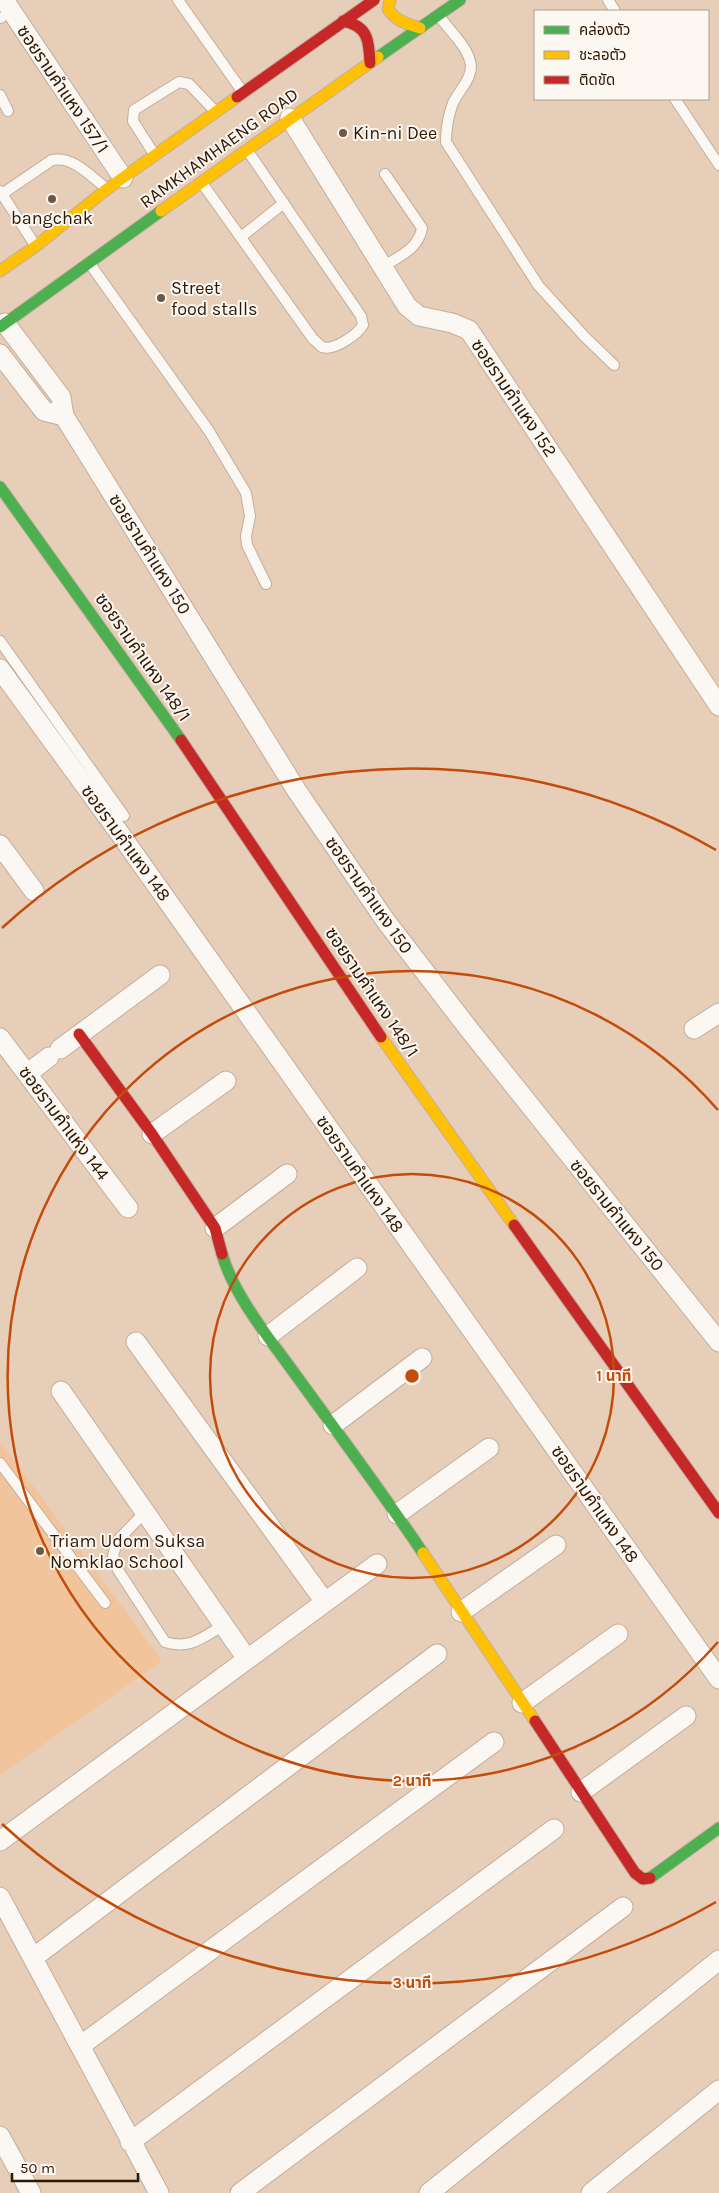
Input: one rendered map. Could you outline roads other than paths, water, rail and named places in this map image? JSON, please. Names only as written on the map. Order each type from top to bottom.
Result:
[{"type":"street","name":"ซอยรามคำแหง 157/1","points":[[4,0],[115,184]]},
{"type":"street","points":[[390,0],[388,9],[392,16],[401,22],[420,28]]},
{"type":"street","name":"RAMKHAMHAENG ROAD","points":[[2,325],[246,149],[460,0]]},
{"type":"street","name":"RAMKHAMHAENG ROAD","points":[[2,265],[36,246],[115,184],[368,2]]},
{"type":"street","points":[[344,21],[358,25],[366,33],[369,40],[370,63]]},
{"type":"street","name":"ซอยรามคำแหง 152","points":[[290,118],[408,306],[419,316],[452,323],[469,330],[719,706]]},
{"type":"street","name":"ซอยรามคำแหง 150","points":[[2,325],[61,397],[64,416],[297,791],[385,920],[468,1028],[719,1342]]},
{"type":"street","points":[[0,354],[44,411],[64,416]]},
{"type":"street","name":"ซอยรามคำแหง 148/1","points":[[0,488],[155,702],[400,1065],[719,1512]]},
{"type":"street","name":"ซอยรามคำแหง 148","points":[[0,669],[118,831],[719,1679]]},
{"type":"street","points":[[1,848],[34,891]]},
{"type":"street","points":[[27,1074],[160,974]]},
{"type":"street","points":[[694,1029],[719,1013]]},
{"type":"street","points":[[79,1034],[152,1134],[215,1228],[224,1260],[237,1288],[268,1336],[397,1514],[635,1873],[643,1879],[653,1877],[719,1828]]},
{"type":"street","name":"ซอยรามคำแหง 144","points":[[0,1038],[128,1208]]},
{"type":"street","points":[[152,1134],[226,1081]]},
{"type":"street","points":[[215,1228],[287,1174]]},
{"type":"street","points":[[268,1336],[357,1268]]},
{"type":"street","points":[[136,1342],[325,1602]]},
{"type":"street","points":[[332,1425],[422,1358]]},
{"type":"street","points":[[61,1390],[247,1660]]},
{"type":"street","points":[[397,1514],[488,1448]]},
{"type":"street","points":[[461,1612],[556,1544]]},
{"type":"street","points":[[0,1841],[377,1564]]},
{"type":"street","points":[[522,1703],[618,1634]]},
{"type":"street","points":[[33,1958],[437,1654]]},
{"type":"street","points":[[581,1792],[686,1716]]},
{"type":"street","points":[[80,2046],[494,1742]]},
{"type":"street","points":[[130,2142],[554,1829]]},
{"type":"street","points":[[0,1897],[159,2193]]},
{"type":"street","points":[[240,2193],[623,1908]]},
{"type":"street","points":[[429,2193],[719,1960]]},
{"type":"street","points":[[591,2193],[719,2090]]},
{"type":"street","points":[[0,2136],[30,2193]]},
{"type":"lane","points":[[178,0],[242,92]]},
{"type":"lane","points":[[439,15],[467,52],[471,63],[471,72],[453,103],[446,127],[446,142],[538,285],[584,336],[614,365]]},
{"type":"lane","points":[[155,155],[133,121],[134,110],[179,82],[184,82],[189,84],[215,112]]},
{"type":"lane","points":[[0,95],[8,111]]},
{"type":"lane","points":[[676,100],[719,165]]},
{"type":"lane","points":[[201,181],[313,339],[322,347],[332,348],[359,333],[363,325],[361,316],[246,149]]},
{"type":"lane","points":[[36,246],[1,192],[52,160],[61,158],[69,160],[115,184]]},
{"type":"lane","points":[[384,266],[411,248],[420,238],[422,228],[385,174]]},
{"type":"lane","points":[[241,237],[284,203]]},
{"type":"lane","points":[[90,263],[209,431],[246,493],[250,516],[246,536],[247,545],[266,584]]},
{"type":"lane","points":[[0,641],[124,816]]},
{"type":"lane","points":[[0,1463],[105,1603]]},
{"type":"lane","points":[[145,1512],[117,1541],[113,1556],[118,1570],[165,1642],[177,1646],[192,1644],[224,1625]]},
{"type":"place","name":"Kin-ni Dee","points":[[343,133]]},
{"type":"place","name":"bangchak","points":[[52,199]]},
{"type":"place","name":"Street food stalls","points":[[161,298]]},
{"type":"place","name":"Triam Udom Suksa Nomklao School","points":[[40,1551]]}]
